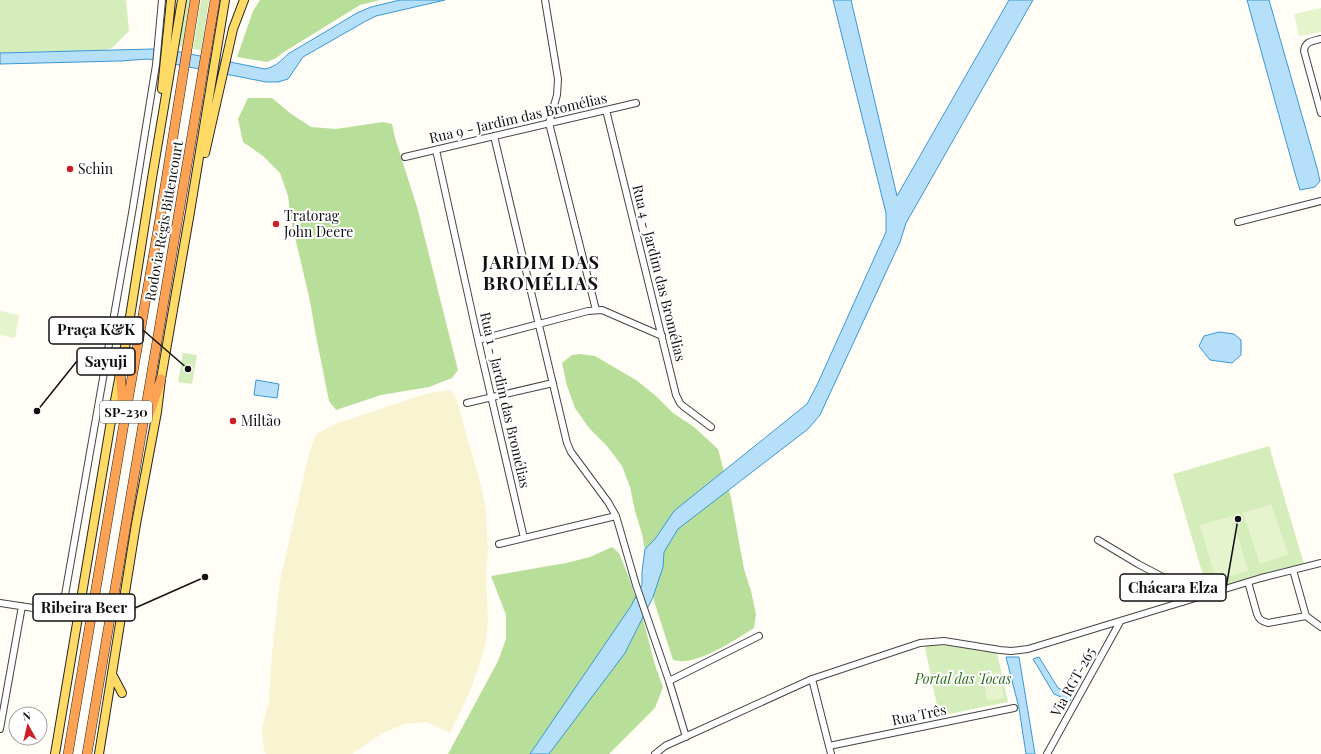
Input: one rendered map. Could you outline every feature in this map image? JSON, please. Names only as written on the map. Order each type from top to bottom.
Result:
[{"type":"highway","name":"Rodovia Régis Bittencourt","points":[[68,754],[159,224],[195,0]]},
{"type":"highway","name":"Rodovia Régis Bittencourt","points":[[87,754],[216,0]]},
{"type":"highway","points":[[120,370],[124,423]]},
{"type":"highway","points":[[140,440],[161,379]]},
{"type":"main road","points":[[55,754],[126,342],[152,178],[164,65],[163,39],[170,0]]},
{"type":"main road","points":[[164,65],[176,39],[182,0]]},
{"type":"main road","points":[[99,754],[136,524],[157,412],[161,379],[225,0]]},
{"type":"main road","points":[[190,212],[233,29],[244,0]]},
{"type":"main road","points":[[112,674],[122,693]]},
{"type":"street","points":[[162,0],[163,39]]},
{"type":"street","points":[[545,0],[558,79],[557,95],[549,123],[596,310]]},
{"type":"street","points":[[1321,39],[1307,43],[1304,51],[1321,113]]},
{"type":"street","points":[[62,612],[132,212],[164,65]]},
{"type":"street","name":"Rua 9 - Jardim das Bromélias","points":[[405,157],[636,103]]},
{"type":"street","name":"Rua 4 - Jardim das Bromélias","points":[[606,110],[675,391],[678,400],[687,409],[711,427]]},
{"type":"street","points":[[494,136],[566,437],[571,452],[608,502],[616,516],[636,585],[669,681],[686,737]]},
{"type":"street","name":"Rua 1 - Jardim das Bromélias","points":[[436,150],[524,538]]},
{"type":"street","points":[[1238,222],[1321,201]]},
{"type":"street","points":[[478,340],[596,310],[608,312],[662,336]]},
{"type":"street","points":[[467,403],[553,383]]},
{"type":"street","points":[[499,544],[616,516]]},
{"type":"street","points":[[1098,540],[1138,564],[1176,584],[1183,602]]},
{"type":"street","points":[[658,753],[686,737],[812,679],[920,643],[944,640],[1000,650],[1022,650],[1037,647],[1248,582],[1321,562]]},
{"type":"street","points":[[1293,570],[1306,616],[1321,627]]},
{"type":"street","points":[[1248,582],[1259,619],[1268,623],[1306,616]]},
{"type":"street","points":[[0,603],[79,615]]},
{"type":"street","points":[[0,729],[22,606]]},
{"type":"street","name":"Via RGT-265","points":[[1047,754],[1120,622]]},
{"type":"street","points":[[669,681],[759,636]]},
{"type":"street","points":[[812,679],[831,754]]},
{"type":"street","name":"Rua Três","points":[[829,746],[1014,708]]},
{"type":"shaded area","points":[[450,390],[455,395],[481,486],[486,511],[488,551],[486,574],[488,621],[486,644],[471,689],[450,733],[427,722],[404,724],[383,733],[352,754],[266,754],[264,751],[262,728],[269,701],[272,654],[280,581],[308,457],[316,434],[335,424],[425,394]]},
{"type":"green space","points":[[0,0],[126,0],[129,31],[112,48],[90,53],[43,51],[0,57]]},
{"type":"green space","points":[[185,0],[191,0],[183,47],[178,46]]},
{"type":"green space","points":[[201,0],[209,0],[201,50],[193,49]]},
{"type":"green space","points":[[260,0],[380,0],[360,5],[276,58],[267,62],[237,57],[253,11]]},
{"type":"green space","points":[[1321,8],[1321,32],[1299,36],[1294,14]]},
{"type":"green space","points":[[248,98],[272,98],[290,113],[311,127],[336,129],[383,122],[392,124],[417,207],[458,370],[452,378],[429,387],[381,395],[336,410],[329,401],[310,301],[291,220],[288,196],[280,173],[263,156],[243,142],[238,119]]},
{"type":"green space","points":[[0,311],[19,315],[15,338],[0,335]]},
{"type":"green space","points":[[183,353],[197,355],[192,384],[178,382]]},
{"type":"green space","points":[[580,354],[595,356],[636,380],[655,395],[673,413],[694,427],[718,449],[731,498],[744,569],[756,614],[754,628],[704,656],[693,660],[673,660],[654,601],[642,534],[630,487],[622,466],[607,446],[589,428],[575,408],[567,386],[562,363],[572,355]]},
{"type":"green space","points":[[1269,446],[1304,564],[1208,592],[1173,474]]},
{"type":"green space","points":[[1271,504],[1288,554],[1260,564],[1243,513]]},
{"type":"green space","points":[[1232,516],[1248,571],[1216,580],[1200,525]]},
{"type":"green space","points":[[612,547],[619,553],[628,575],[663,687],[655,708],[609,754],[448,754],[498,661],[506,639],[506,615],[491,576],[566,563],[590,557]]},
{"type":"green space","name":"Portal das Tocas","points":[[934,645],[957,646],[997,653],[1008,702],[939,716],[925,647]]},
{"type":"green space","points":[[999,672],[1004,698],[987,701],[983,675]]},
{"type":"water","points":[[400,0],[445,0],[376,16],[303,57],[288,79],[278,82],[266,82],[148,59],[0,64],[0,53],[152,49],[180,52],[265,69],[275,65],[288,54],[357,13],[371,7]]},
{"type":"water","points":[[833,0],[851,0],[897,196],[1009,0],[1033,0],[906,223],[900,242],[820,415],[808,429],[678,529],[664,552],[663,567],[653,597],[625,653],[549,754],[530,754],[631,606],[642,585],[645,549],[655,539],[674,511],[807,404],[886,232],[886,213]]},
{"type":"water","points":[[1247,0],[1269,0],[1317,168],[1320,181],[1315,187],[1300,190]]},
{"type":"water","points":[[1219,332],[1234,334],[1241,340],[1241,355],[1232,363],[1210,360],[1199,346],[1204,336]]},
{"type":"water","points":[[256,380],[279,384],[277,398],[254,395]]},
{"type":"water","points":[[1006,657],[1019,657],[1035,754],[1026,754],[1019,708]]},
{"type":"water","points":[[1039,657],[1058,688],[1073,695],[1070,701],[1054,694],[1033,659]]},
{"type":"place","name":"Schin","points":[[70,169]]},
{"type":"place","name":"Tratorag John Deere","points":[[276,224]]},
{"type":"place","name":"Praça K&K","points":[[188,369]]},
{"type":"place","name":"Sayuji","points":[[37,411]]},
{"type":"place","name":"Miltão","points":[[233,421]]},
{"type":"place","name":"Chácara Elza","points":[[1238,519]]},
{"type":"place","name":"Ribeira Beer","points":[[205,577]]},
{"type":"district","name":"JARDIM DAS BROMÉLIAS","points":[[541,273]]}]
